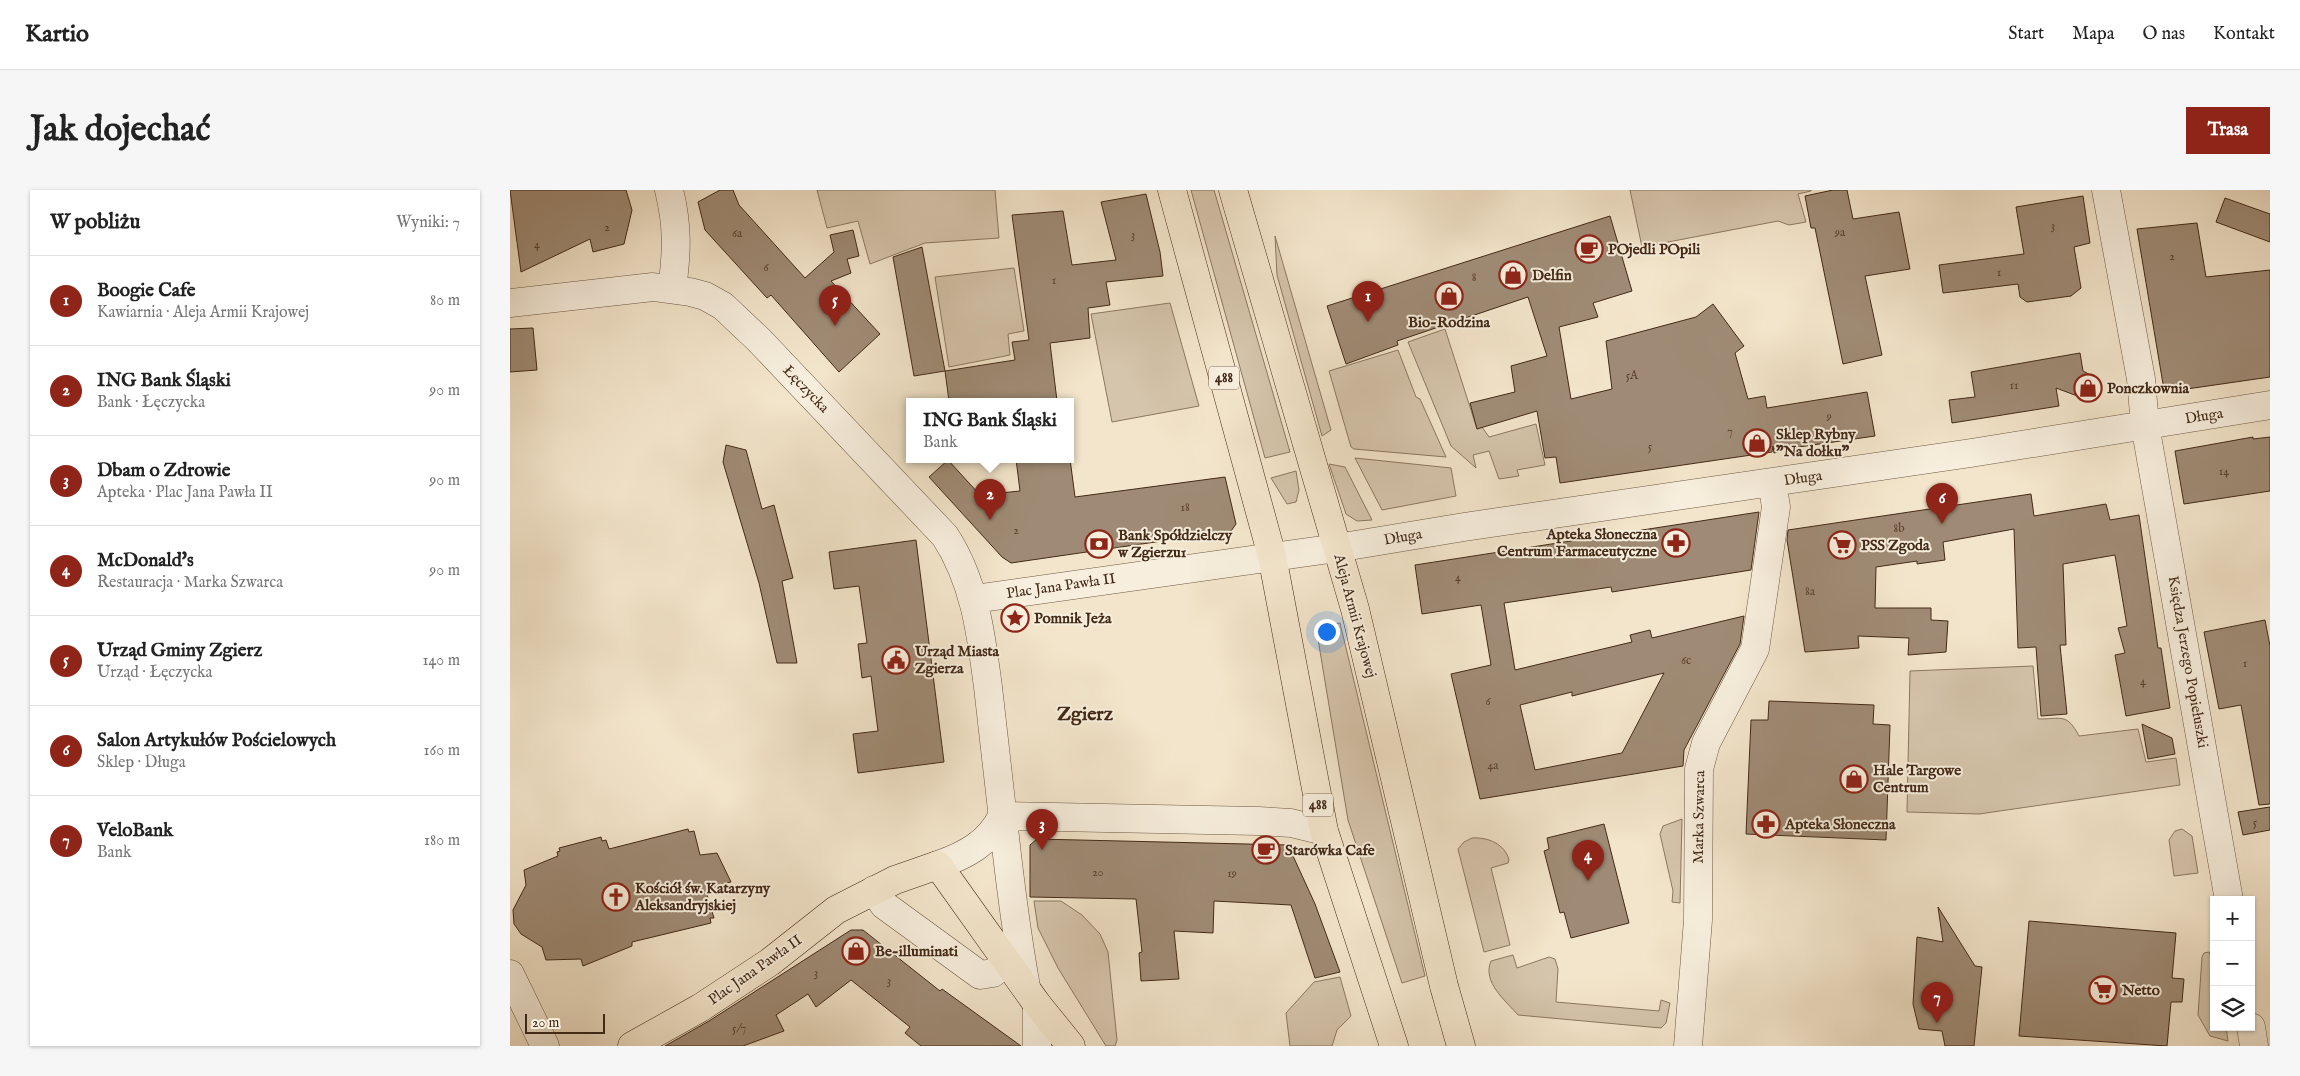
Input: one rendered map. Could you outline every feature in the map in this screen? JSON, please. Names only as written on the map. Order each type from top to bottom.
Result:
[{"type":"main road","name":"488","points":[[1172,190],[1272,556],[1324,831],[1394,1046]]},
{"type":"main road","name":"Aleja Armii Krajowej","points":[[1233,190],[1355,609],[1444,986],[1461,1046]]},
{"type":"main road","name":"Plac Jana Pawła II","points":[[632,1046],[700,1008],[770,962],[836,910],[895,880],[938,865]]},
{"type":"main road","points":[[938,865],[1032,996],[1071,1046]]},
{"type":"street","points":[[669,190],[677,228],[678,251],[672,289]]},
{"type":"street","name":"Księdza Jerzego Popiełuszki","points":[[2106,190],[2141,379],[2145,425],[2228,896]]},
{"type":"street","name":"Łęczycka","points":[[510,303],[634,288],[672,289],[705,296],[723,306],[760,340],[937,526],[956,552],[974,599]]},
{"type":"street","name":"Długa","points":[[1336,548],[2270,405]]},
{"type":"street","name":"Marka Szwarca","points":[[1688,1046],[1698,920],[1699,769],[1706,743],[1755,649],[1776,507],[1772,482]]},
{"type":"street","name":"Plac Jana Pawła II","points":[[974,599],[1336,548]]},
{"type":"street","points":[[974,599],[984,662],[1008,868],[1032,996],[1037,1046]]},
{"type":"street","points":[[1002,816],[1258,821],[1291,823],[1324,831]]},
{"type":"street","name":"Plac Jana Pawła II","points":[[938,865],[962,856],[976,847],[994,831],[1002,816]]},
{"type":"street","points":[[874,890],[884,906],[980,975],[993,973],[1008,961]]},
{"type":"street","points":[[510,974],[546,1046]]},
{"type":"street","points":[[2252,1031],[2254,1046]]},
{"type":"shaded area","points":[[817,190],[995,190],[999,238],[925,243],[870,264],[858,221],[827,228]]},
{"type":"shaded area","points":[[1191,190],[1214,190],[1290,452],[1265,458]]},
{"type":"shaded area","points":[[1630,190],[1811,191],[1798,194],[1806,222],[1789,225],[1778,221],[1642,247]]},
{"type":"shaded area","points":[[1275,236],[1331,430],[1322,436],[1277,275]]},
{"type":"shaded area","points":[[1014,268],[1024,331],[1008,334],[1010,355],[949,367],[935,277]]},
{"type":"shaded area","points":[[1170,303],[1199,406],[1112,422],[1091,314]]},
{"type":"shaded area","points":[[1445,329],[1477,429],[1482,427],[1489,437],[1536,424],[1545,465],[1517,470],[1519,476],[1499,479],[1489,451],[1473,455],[1476,468],[1451,446],[1408,342]]},
{"type":"shaded area","points":[[1398,350],[1416,397],[1420,399],[1446,457],[1354,449],[1351,447],[1329,371]]},
{"type":"shaded area","points":[[1355,458],[1451,468],[1456,496],[1382,510]]},
{"type":"shaded area","points":[[1329,464],[1345,467],[1372,520],[1357,521],[1346,514]]},
{"type":"shaded area","points":[[1296,471],[1299,490],[1296,502],[1287,504],[1271,478]]},
{"type":"shaded area","points":[[1340,623],[1425,976],[1402,983],[1348,820],[1316,627]]},
{"type":"shaded area","points":[[2033,666],[2038,719],[2063,719],[2071,724],[2079,736],[2138,729],[2146,762],[2176,758],[2180,785],[1979,814],[1907,812],[1910,671]]},
{"type":"shaded area","points":[[1682,819],[1680,903],[1672,902],[1673,891],[1660,834],[1663,826]]},
{"type":"shaded area","points":[[2182,829],[2192,836],[2198,873],[2174,876],[2169,840],[2175,831]]},
{"type":"shaded area","points":[[1472,838],[1490,840],[1504,850],[1509,860],[1508,863],[1491,868],[1510,945],[1484,952],[1458,849],[1464,842]]},
{"type":"shaded area","points":[[1034,901],[1061,901],[1082,915],[1100,934],[1108,952],[1117,1040],[1115,1046],[1106,1046],[1058,968],[1038,928]]},
{"type":"shaded area","points":[[2209,952],[2210,954],[2210,1031],[2227,1031],[2228,1041],[2210,1036],[2198,1015],[2202,957],[2204,953]]},
{"type":"shaded area","points":[[1513,955],[1517,968],[1549,957],[1555,959],[1558,969],[1556,1002],[1659,1011],[1661,1000],[1670,1003],[1666,1023],[1661,1028],[1518,1015],[1496,990],[1492,983],[1489,969],[1491,961]]},
{"type":"shaded area","points":[[1340,977],[1351,1016],[1337,1030],[1332,1046],[1290,1046],[1286,1013],[1314,982]]},
{"type":"building","points":[[510,190],[626,190],[632,210],[624,244],[593,252],[590,239],[521,272]]},
{"type":"building","points":[[720,190],[733,190],[739,205],[805,278],[834,252],[830,235],[853,230],[859,256],[847,259],[851,273],[831,281],[880,334],[839,372],[771,295],[767,298],[705,230],[698,202]]},
{"type":"building","points":[[1833,190],[1847,190],[1853,219],[1899,212],[1910,269],[1865,276],[1882,355],[1843,364],[1815,228],[1811,228],[1805,196]]},
{"type":"building","points":[[1146,194],[1160,252],[1163,276],[1106,282],[1110,305],[1088,308],[1090,338],[1050,343],[1057,398],[949,398],[945,371],[1015,360],[1012,342],[1029,340],[1012,215],[1063,211],[1072,265],[1116,260],[1101,202]]},
{"type":"building","points":[[2083,196],[2090,243],[2074,247],[2081,288],[2071,296],[2027,302],[2020,297],[2018,284],[1943,293],[1939,265],[2024,254],[2016,207]]},
{"type":"building","points":[[2225,198],[2270,214],[2270,242],[2216,222]]},
{"type":"building","points":[[1610,216],[1632,291],[1593,303],[1598,317],[1559,327],[1571,399],[1612,389],[1606,341],[1696,317],[1713,304],[1744,346],[1735,353],[1748,399],[1765,396],[1767,408],[1867,392],[1875,436],[1792,448],[1774,453],[1773,446],[1772,452],[1560,483],[1556,457],[1545,458],[1537,411],[1477,429],[1470,403],[1515,392],[1511,366],[1547,356],[1528,297],[1397,341],[1398,345],[1346,364],[1327,306]]},
{"type":"building","points":[[2197,223],[2206,277],[2270,270],[2270,377],[2173,391],[2163,384],[2137,229]]},
{"type":"building","points":[[922,247],[945,371],[914,376],[893,257]]},
{"type":"building","points":[[533,328],[537,370],[510,372],[510,329]]},
{"type":"building","points":[[2080,353],[2083,371],[2098,379],[2088,400],[2056,388],[2059,406],[1952,423],[1949,400],[1975,397],[1971,372]]},
{"type":"building","points":[[2253,437],[2253,439],[2270,437],[2270,491],[2184,504],[2175,451]]},
{"type":"building","points":[[726,445],[746,450],[762,509],[774,505],[793,578],[782,581],[797,663],[777,663],[759,583],[723,462]]},
{"type":"building","points":[[945,463],[951,463],[980,495],[1020,491],[1016,463],[1071,463],[1075,497],[1225,477],[1236,524],[1231,531],[1011,563],[1002,557],[929,477]]},
{"type":"building","points":[[2031,494],[2034,516],[2106,504],[2110,520],[2139,515],[2158,648],[2161,648],[2170,708],[2126,716],[2115,655],[2125,653],[2118,628],[2127,626],[2115,555],[2063,564],[2066,645],[2060,645],[2067,714],[2041,716],[2036,647],[2018,648],[2014,529],[1943,542],[1945,560],[1917,564],[1917,561],[1876,567],[1875,608],[1931,608],[1931,620],[1948,621],[1946,652],[1908,655],[1909,638],[1858,636],[1859,648],[1805,652],[1787,540],[1788,530]]},
{"type":"building","points":[[1759,512],[1751,570],[1612,592],[1611,587],[1504,603],[1515,670],[1632,642],[1630,635],[1650,630],[1652,638],[1744,616],[1740,644],[1684,750],[1683,766],[1480,799],[1451,674],[1491,665],[1481,605],[1422,614],[1415,565]],"holes":[[[1664,673],[1622,753],[1535,770],[1520,705],[1572,692],[1572,696]]]},
{"type":"building","name":"Urząd Miasta Zgierza","points":[[916,540],[944,762],[858,773],[853,734],[878,731],[871,676],[862,678],[858,644],[867,643],[859,586],[834,589],[829,552]]},
{"type":"building","points":[[2265,620],[2270,646],[2270,804],[2259,805],[2241,705],[2219,709],[2204,632]]},
{"type":"building","name":"Hale Targowe Centrum","points":[[1769,701],[1874,705],[1873,724],[1890,725],[1886,840],[1746,834],[1751,720],[1768,720]]},
{"type":"building","points":[[2142,724],[2172,738],[2175,754],[2148,759]]},
{"type":"building","points":[[2270,807],[2270,830],[2243,835],[2238,812]]},
{"type":"building","points":[[1604,824],[1629,923],[1571,938],[1564,912],[1560,913],[1544,851],[1549,849],[1547,838]]},
{"type":"building","name":"Kościół św. Katarzyny Aleksandryjskiej","points":[[688,829],[689,832],[694,831],[700,855],[717,853],[731,882],[725,883],[726,887],[707,895],[714,918],[710,918],[711,923],[632,942],[632,946],[583,966],[581,959],[546,960],[542,947],[521,934],[514,924],[513,910],[526,885],[524,870],[558,856],[559,848],[601,837],[602,841],[606,840],[609,849]]},
{"type":"building","points":[[1037,839],[1288,845],[1315,904],[1340,972],[1315,978],[1291,905],[1214,901],[1213,933],[1174,931],[1179,979],[1141,981],[1139,953],[1142,952],[1136,899],[1030,897],[1030,845]]},
{"type":"building","points":[[1938,907],[1975,966],[1982,967],[1974,1046],[1945,1046],[1942,1031],[1919,1029],[1913,1004],[1917,937],[1943,942]]},
{"type":"building","name":"Netto","points":[[2029,921],[2176,933],[2172,978],[2184,979],[2182,1002],[2171,1002],[2167,1046],[2019,1036]]},
{"type":"building","points":[[851,930],[863,930],[940,991],[942,989],[1021,1046],[921,1046],[905,1033],[910,1027],[851,980],[816,1007],[808,994],[776,1015],[784,1031],[743,1046],[665,1046],[709,1021]]},
{"type":"place","name":"POjedli POpili","points":[[1589,249]]},
{"type":"place","name":"Delfin","points":[[1513,275]]},
{"type":"place","name":"Bio-Rodzina","points":[[1449,296]]},
{"type":"place","name":"Boogie Cafe","points":[[1368,322]]},
{"type":"place","name":"Urząd Gminy Zgierz","points":[[835,326]]},
{"type":"place","name":"Ponczkownia","points":[[2088,388]]},
{"type":"place","name":"Sklep Rybny \"Na dołku\"","points":[[1757,443]]},
{"type":"place","name":"ING Bank Śląski","points":[[990,520]]},
{"type":"place","name":"Salon Artykułów Pościelowych","points":[[1942,524]]},
{"type":"place","name":"Apteka Słoneczna Centrum Farmaceutyczne","points":[[1676,543]]},
{"type":"place","name":"Bank Spółdzielczy w Zgierzu1","points":[[1099,544]]},
{"type":"place","name":"PSS Zgoda","points":[[1842,545]]},
{"type":"place","name":"Pomnik Jeża","points":[[1015,618]]},
{"type":"place","name":"Urząd Miasta Zgierza","points":[[896,660]]},
{"type":"place","name":"Hale Targowe Centrum","points":[[1854,779]]},
{"type":"place","name":"Apteka Słoneczna","points":[[1766,824]]},
{"type":"place","name":"Dbam o Zdrowie","points":[[1042,850]]},
{"type":"place","name":"Starówka Cafe","points":[[1266,850]]},
{"type":"place","name":"McDonald's","points":[[1588,881]]},
{"type":"place","name":"Kościół św. Katarzyny Aleksandryjskiej","points":[[616,897]]},
{"type":"place","name":"Be-illuminati","points":[[856,951]]},
{"type":"place","name":"Netto","points":[[2103,990]]},
{"type":"place","name":"VeloBank","points":[[1937,1023]]},
{"type":"district","name":"Zgierz","points":[[1085,714]]}]
